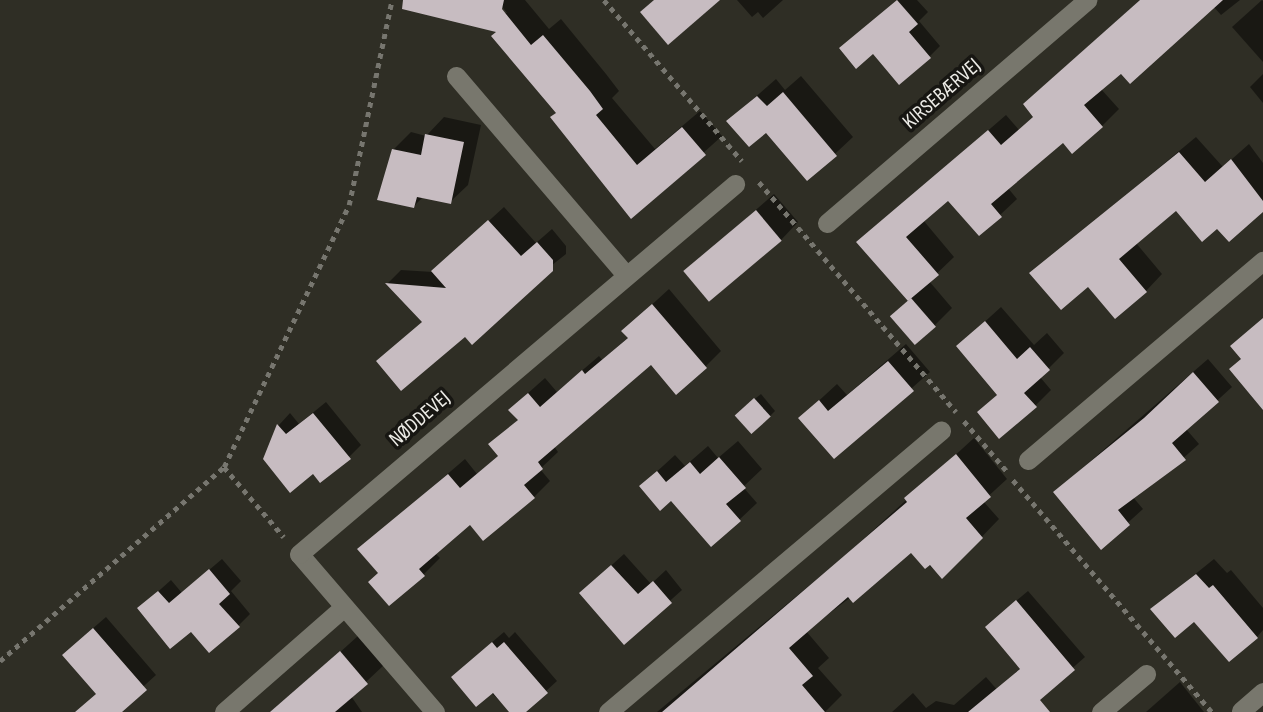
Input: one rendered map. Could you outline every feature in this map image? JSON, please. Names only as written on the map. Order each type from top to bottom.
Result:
[{"type":"street","name":"KIRSEBÆRVEJ","points":[[827,223],[1087,0]]},
{"type":"street","points":[[456,76],[625,273]]},
{"type":"street","name":"NØDDEVEJ","points":[[299,554],[625,273],[734,184]]},
{"type":"street","points":[[1028,460],[1263,261]]},
{"type":"street","points":[[608,712],[941,432]]},
{"type":"street","points":[[299,554],[435,712]]},
{"type":"street","points":[[224,712],[344,607]]},
{"type":"street","points":[[1101,712],[1146,674]]},
{"type":"street","points":[[1241,711],[1263,692]]},
{"type":"path","points":[[0,661],[224,467],[349,205],[392,0]]},
{"type":"path","points":[[605,1],[746,166]]},
{"type":"path","points":[[755,176],[1212,712]]},
{"type":"path","points":[[224,467],[299,554]]},
{"type":"building","points":[[403,0],[504,0],[502,9],[531,45],[543,35],[590,91],[603,109],[596,115],[637,165],[682,127],[706,155],[631,219],[550,117],[556,113],[491,36],[496,32],[402,9]]},
{"type":"building","points":[[654,0],[720,0],[668,45],[640,12]]},
{"type":"building","points":[[897,0],[918,24],[909,32],[931,58],[899,85],[873,54],[856,69],[839,48]]},
{"type":"building","points":[[1140,0],[1223,0],[1130,84],[1121,74],[1084,105],[1103,127],[1072,154],[1063,143],[991,204],[1002,217],[979,236],[948,201],[906,237],[939,275],[908,301],[856,242],[988,130],[1001,145],[1033,117],[1023,104]]},
{"type":"building","points":[[783,92],[837,156],[807,181],[766,133],[749,147],[726,121],[757,96],[767,106]]},
{"type":"building","points":[[425,134],[464,142],[451,204],[417,197],[414,208],[377,200],[392,149],[421,155]]},
{"type":"building","points":[[1179,152],[1205,182],[1231,159],[1263,201],[1263,212],[1229,242],[1217,229],[1202,242],[1176,211],[1119,259],[1147,292],[1115,319],[1088,287],[1061,310],[1029,273]]},
{"type":"building","points":[[756,210],[782,241],[709,302],[683,271]]},
{"type":"building","points":[[488,220],[521,256],[537,242],[553,260],[553,271],[472,345],[465,337],[401,391],[376,361],[422,322],[385,283],[446,288],[431,271]]},
{"type":"building","points":[[911,298],[936,327],[915,345],[890,316]]},
{"type":"building","points":[[652,304],[707,368],[676,395],[651,365],[538,462],[543,469],[524,485],[535,498],[483,541],[470,525],[419,569],[425,576],[389,606],[368,582],[378,573],[357,549],[448,474],[460,488],[498,456],[488,444],[518,420],[508,410],[528,393],[540,407],[582,370],[585,374],[628,338],[621,331]]},
{"type":"building","points":[[1263,318],[1263,410],[1229,369],[1241,359],[1230,346]]},
{"type":"building","points":[[985,321],[1017,359],[1030,347],[1050,370],[1024,393],[1037,407],[999,439],[977,412],[997,395],[956,346]]},
{"type":"building","points":[[888,361],[914,391],[834,459],[798,418],[819,400],[828,411]]},
{"type":"building","points":[[1193,372],[1219,402],[1172,443],[1186,460],[1118,510],[1130,525],[1101,550],[1053,492],[1144,418]]},
{"type":"building","points":[[754,398],[771,417],[751,434],[735,415]]},
{"type":"building","points":[[313,413],[351,459],[320,483],[313,474],[290,493],[263,459],[277,424],[286,434]]},
{"type":"building","points":[[956,454],[991,497],[966,518],[983,538],[942,579],[930,565],[925,569],[911,553],[853,603],[848,597],[789,648],[813,676],[802,685],[825,712],[662,712],[907,502],[904,498]]},
{"type":"building","points":[[719,457],[746,488],[726,504],[741,521],[711,547],[671,501],[660,511],[639,486],[657,471],[666,482],[690,462],[700,474]]},
{"type":"building","points":[[611,565],[638,594],[653,581],[672,603],[624,645],[579,593]]},
{"type":"building","points":[[209,569],[230,594],[219,604],[240,627],[209,653],[191,632],[170,649],[137,608],[158,591],[169,603]]},
{"type":"building","points":[[1196,574],[1209,588],[1213,585],[1258,638],[1229,662],[1194,622],[1175,638],[1150,609]]},
{"type":"building","points":[[1016,600],[1075,670],[1040,700],[1050,712],[968,712],[1020,669],[985,627]]},
{"type":"building","points":[[93,628],[147,690],[122,712],[75,712],[96,694],[62,655]]},
{"type":"building","points":[[492,642],[497,648],[504,642],[548,693],[526,712],[509,712],[493,693],[476,707],[451,677]]},
{"type":"building","points":[[340,651],[368,684],[335,712],[270,712]]}]
